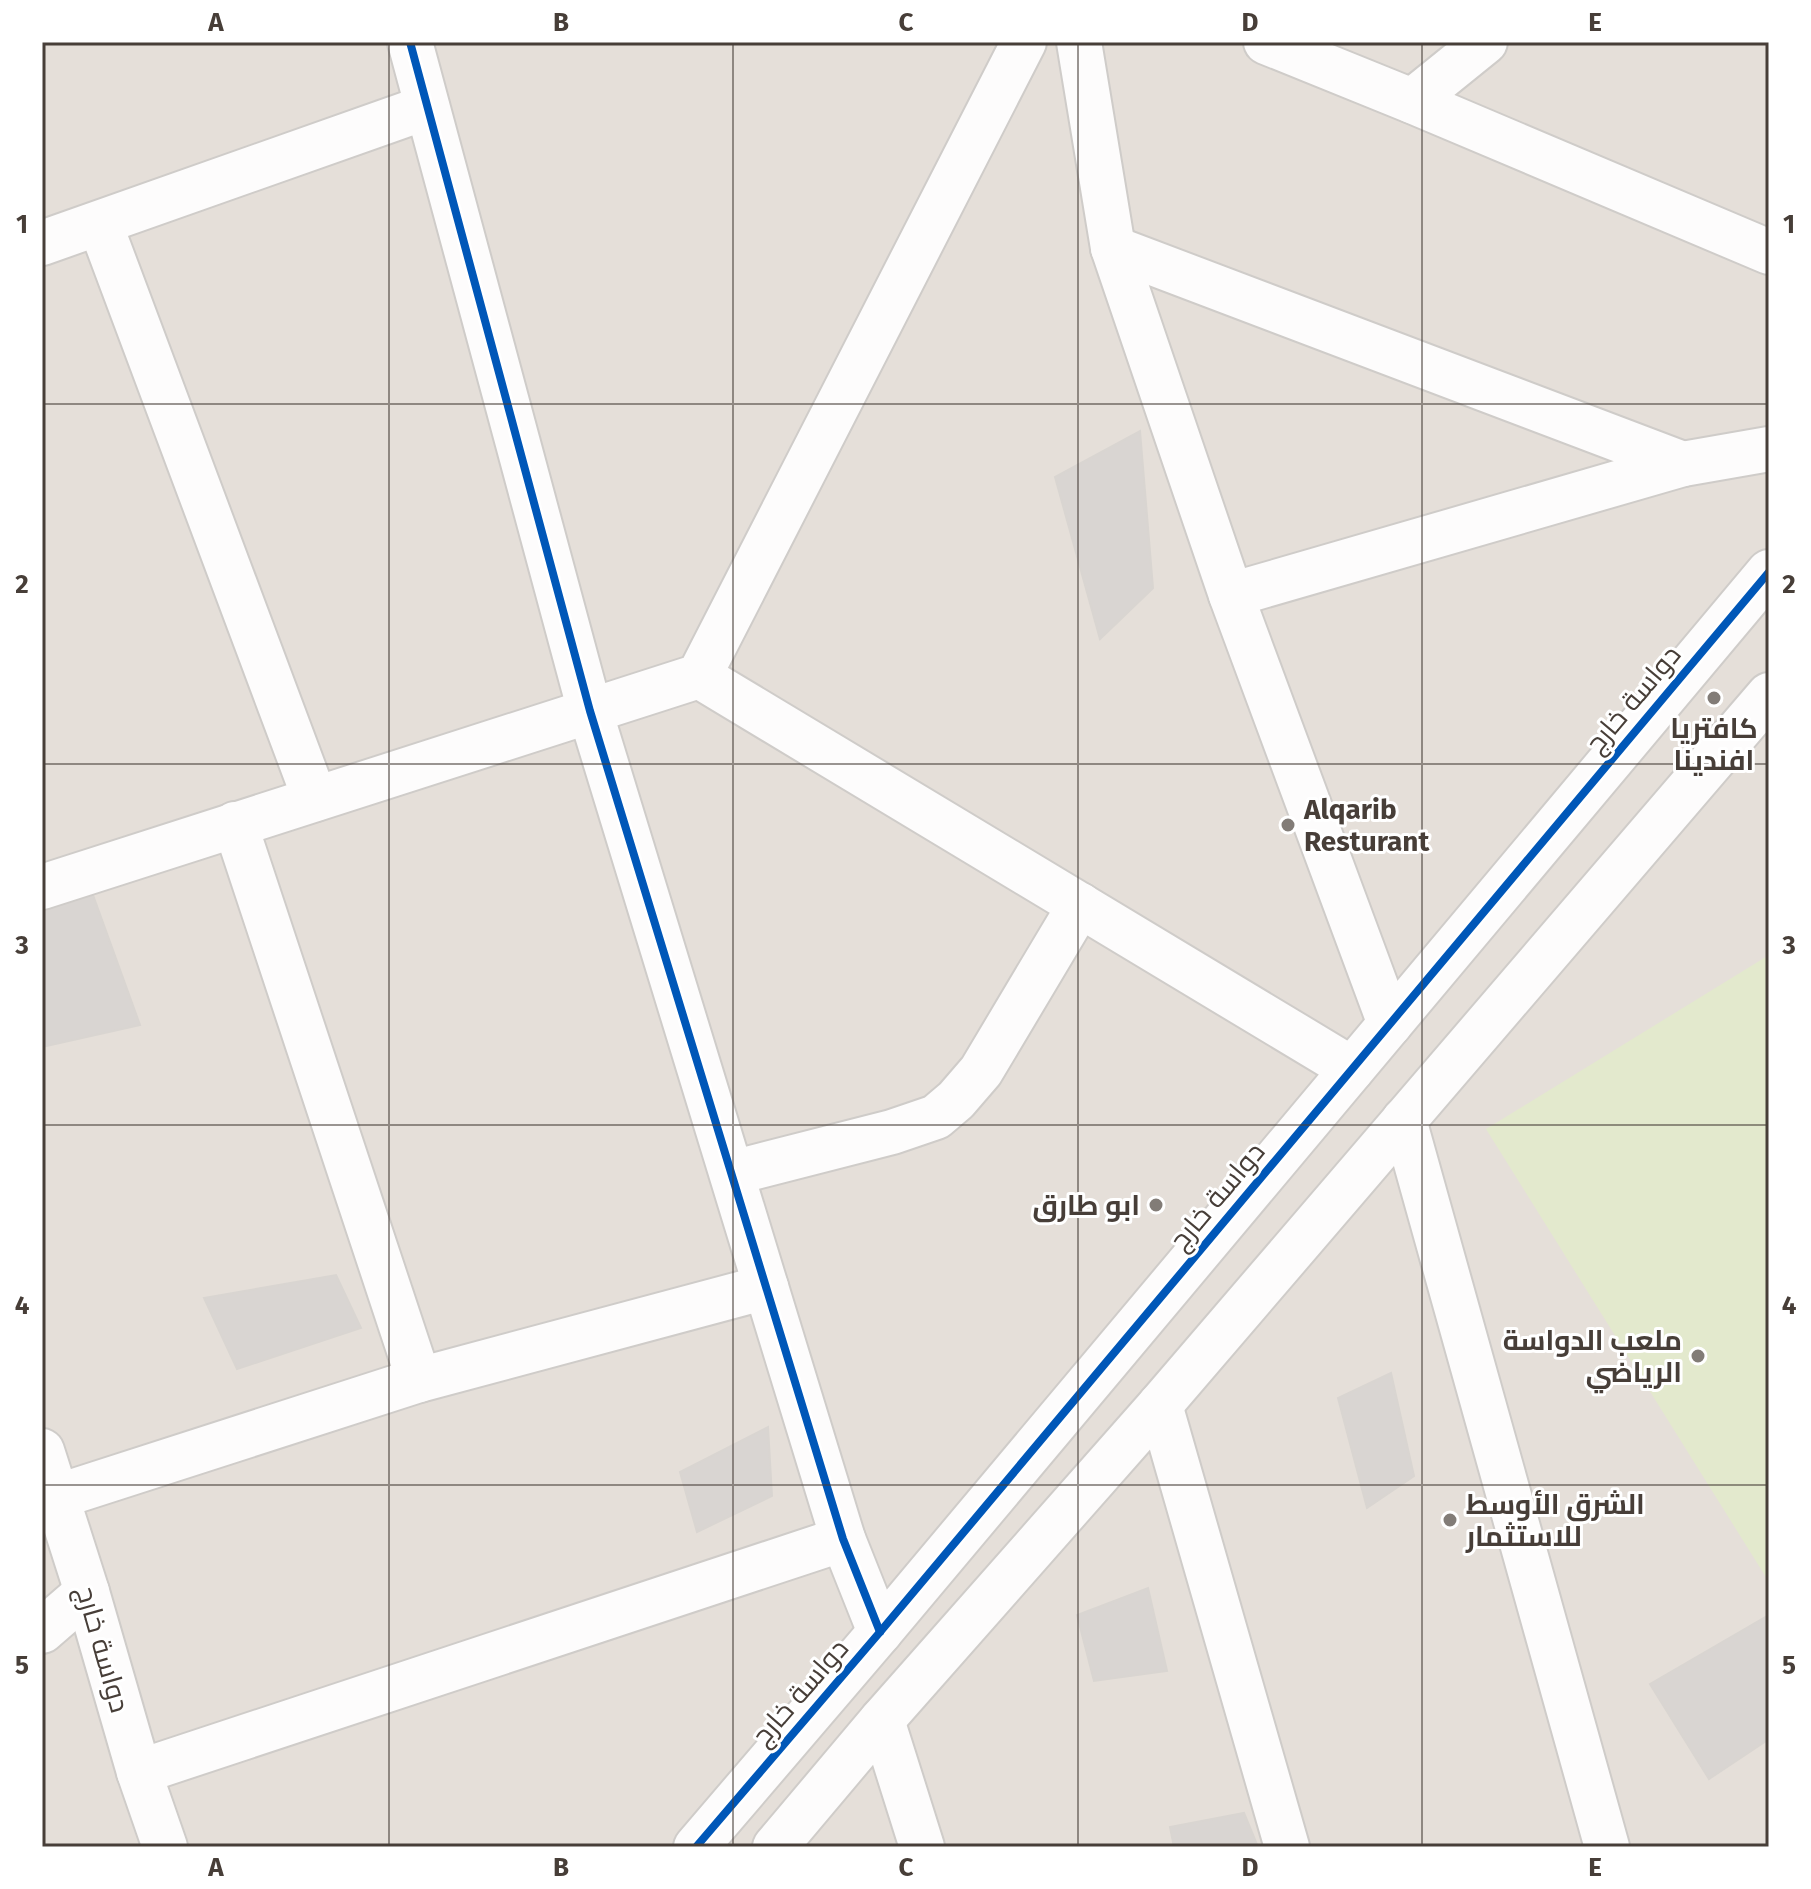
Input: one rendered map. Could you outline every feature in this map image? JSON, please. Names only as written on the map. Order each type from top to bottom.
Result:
[{"type":"street","points":[[410,42],[590,711],[843,1539],[880,1632]]},
{"type":"street","points":[[42,887],[699,676],[1024,42]]},
{"type":"street","points":[[1079,42],[1113,248],[1231,595],[1390,1024]]},
{"type":"street","points":[[1266,42],[1769,252]]},
{"type":"street","points":[[1412,101],[1476,45]]},
{"type":"street","points":[[42,243],[427,107]]},
{"type":"street","points":[[100,224],[315,799]]},
{"type":"street","points":[[1113,248],[1683,464]]},
{"type":"street","points":[[1231,595],[1683,464],[1769,449]]},
{"type":"street","name":"دواسة خارج","points":[[696,1847],[1769,572]]},
{"type":"street","points":[[699,676],[1352,1069]]},
{"type":"street","points":[[775,1847],[882,1720],[1160,1405],[1769,695]]},
{"type":"street","points":[[235,824],[419,1380]]},
{"type":"street","points":[[732,1173],[892,1132],[936,1117],[956,1100],[981,1071],[1080,905]]},
{"type":"street","points":[[1404,1120],[1607,1847]]},
{"type":"street","points":[[49,1490],[419,1380],[766,1287]]},
{"type":"street","points":[[1160,1405],[1287,1847]]},
{"type":"street","name":"دواسة خارج","points":[[42,1451],[49,1490],[87,1592],[139,1772],[165,1847]]},
{"type":"street","points":[[139,1772],[843,1539]]},
{"type":"street","points":[[42,1631],[87,1592]]},
{"type":"street","points":[[882,1720],[922,1847]]},
{"type":"shaded area","points":[[42,42],[1769,42],[1769,1847],[42,1847]]},
{"type":"green space","name":"ملعب الدواسة الرياضي","points":[[1769,955],[1769,1582],[1486,1129]]},
{"type":"building","points":[[1140,431],[1153,588],[1100,639],[1055,477]]},
{"type":"building","points":[[93,895],[140,1025],[42,1047],[42,909]]},
{"type":"building","points":[[336,1275],[361,1328],[237,1369],[204,1298]]},
{"type":"building","points":[[1391,1373],[1414,1476],[1367,1508],[1338,1398]]},
{"type":"building","points":[[768,1427],[772,1496],[697,1532],[680,1472]]},
{"type":"building","points":[[1148,1588],[1167,1671],[1094,1681],[1077,1615]]},
{"type":"building","points":[[1769,1615],[1769,1739],[1709,1779],[1650,1684]]},
{"type":"building","points":[[1244,1813],[1258,1847],[1174,1847],[1170,1827]]},
{"type":"cycle path","points":[[410,42],[590,711],[843,1539],[880,1632]]},
{"type":"cycle path","points":[[696,1847],[1769,572]]},
{"type":"place","name":"كافتريا افندينا","points":[[1714,698]]},
{"type":"place","name":"Alqarib Resturant","points":[[1288,825]]},
{"type":"place","name":"ابو طارق","points":[[1156,1205]]},
{"type":"place","name":"ملعب الدواسة الرياضي","points":[[1698,1356]]},
{"type":"place","name":"الشرق الأوسط للاستثمار","points":[[1450,1520]]}]
